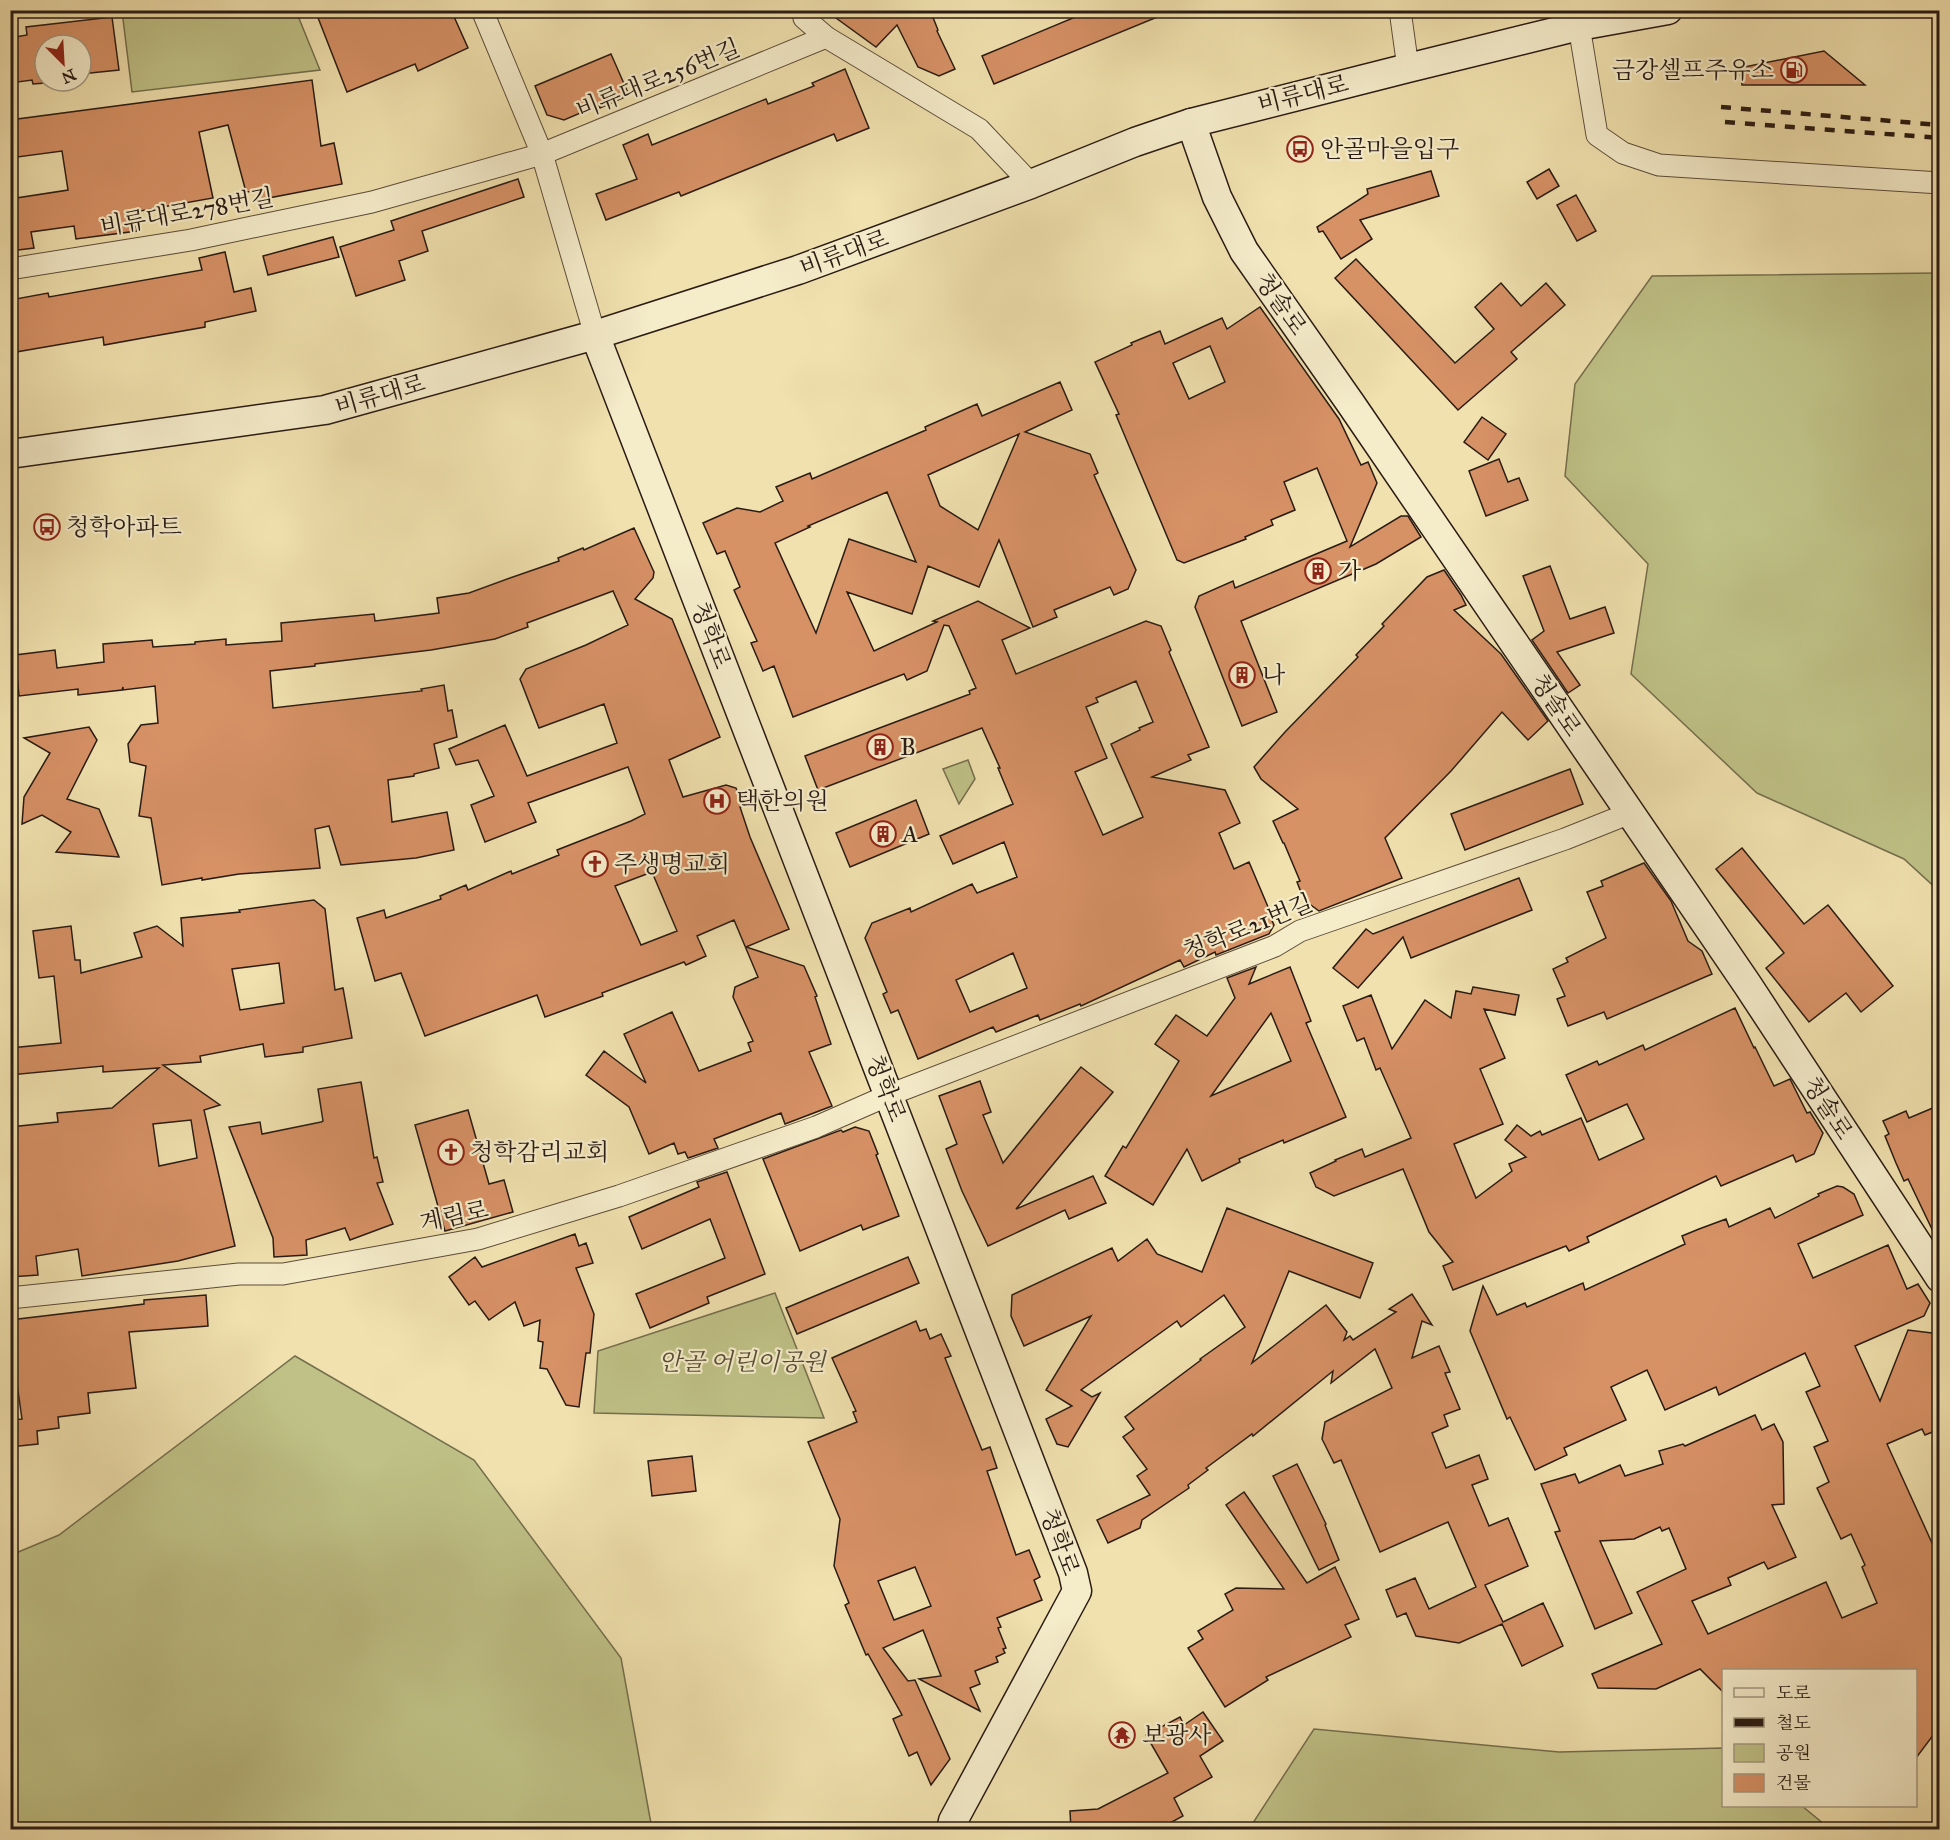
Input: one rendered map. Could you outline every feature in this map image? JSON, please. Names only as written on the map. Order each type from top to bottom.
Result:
[{"type":"street","points":[[482,10],[542,154],[595,335]]},
{"type":"street","points":[[804,10],[804,18],[826,37],[979,129],[1031,184]]},
{"type":"street","points":[[1400,10],[1408,68]]},
{"type":"street","name":"비류대로","points":[[10,454],[324,410],[595,335],[798,270],[1191,123],[1579,26],[1668,10]]},
{"type":"street","points":[[1579,26],[1597,135],[1623,153],[1659,165],[1940,183]]},
{"type":"street","name":"비류대로256번길","points":[[372,202],[542,154],[826,37]]},
{"type":"street","name":"청솔로","points":[[1191,123],[1217,197],[1244,250],[1747,984],[1940,1278]]},
{"type":"street","name":"비류대로278번길","points":[[10,269],[191,240],[372,202]]},
{"type":"street","name":"청학로","points":[[595,335],[1069,1562],[1077,1591],[953,1821],[951,1830]]},
{"type":"street","name":"청학로21번길","points":[[889,1095],[1275,946],[1300,932],[1565,839],[1630,813]]},
{"type":"street","name":"계림로","points":[[10,1298],[239,1274],[283,1274],[478,1239],[619,1196],[816,1126],[889,1095]]},
{"type":"green space","points":[[122,11],[296,11],[320,70],[132,92]]},
{"type":"green space","points":[[1940,273],[1939,891],[1904,859],[1757,793],[1631,674],[1648,564],[1565,476],[1575,384],[1652,276]]},
{"type":"green space","points":[[968,760],[975,779],[959,804],[943,769]]},
{"type":"green space","name":"안골 어린이공원","points":[[775,1293],[824,1418],[594,1413],[598,1351]]},
{"type":"green space","points":[[295,1356],[474,1460],[621,1658],[652,1829],[11,1829],[11,1555],[59,1535]]},
{"type":"green space","points":[[1314,1729],[1559,1752],[1722,1748],[1722,1807],[1803,1807],[1830,1829],[1249,1829]]},
{"type":"building","points":[[315,10],[451,10],[468,48],[418,71],[415,64],[347,92]]},
{"type":"building","points":[[825,10],[930,10],[955,69],[939,76],[918,67],[897,25],[876,47]]},
{"type":"building","points":[[1092,10],[1172,11],[994,84],[982,56]]},
{"type":"building","points":[[112,17],[119,70],[93,73],[93,33],[33,33],[33,84],[32,80],[10,83],[10,38],[27,35],[26,27]]},
{"type":"building","points":[[1824,51],[1865,85],[1742,85],[1739,68]]},
{"type":"building","points":[[611,54],[629,95],[564,120],[547,115],[535,86]]},
{"type":"building","points":[[845,69],[869,128],[837,141],[834,134],[681,196],[679,192],[606,220],[596,194],[637,179],[623,145],[648,134],[652,145],[766,99],[768,104],[814,86],[812,83]]},
{"type":"building","points":[[312,80],[321,146],[334,143],[342,184],[258,200],[257,191],[246,192],[228,125],[199,132],[213,198],[134,212],[137,231],[76,239],[74,226],[31,232],[34,248],[10,251],[10,199],[68,190],[62,151],[10,158],[10,120]]},
{"type":"building","points":[[1549,169],[1559,186],[1537,199],[1527,182]]},
{"type":"building","points":[[1431,171],[1439,196],[1360,220],[1372,239],[1341,259],[1323,231],[1319,232],[1317,227],[1368,194],[1367,189]]},
{"type":"building","points":[[518,179],[524,197],[422,231],[428,251],[399,261],[405,280],[356,296],[340,247],[394,230],[391,221]]},
{"type":"building","points":[[1576,195],[1596,231],[1577,241],[1557,205]]},
{"type":"building","points":[[333,237],[339,257],[268,275],[263,256]]},
{"type":"building","points":[[225,252],[234,292],[251,288],[256,311],[205,322],[205,327],[104,345],[103,337],[10,353],[10,300],[48,293],[49,297],[202,270],[199,258]]},
{"type":"building","points":[[1356,259],[1455,363],[1494,329],[1475,307],[1501,283],[1521,306],[1546,283],[1565,305],[1511,352],[1517,359],[1458,410],[1335,278]]},
{"type":"building","points":[[1260,307],[1339,419],[1361,465],[1368,462],[1377,483],[1350,547],[1401,516],[1408,516],[1421,537],[1376,564],[1241,621],[1277,712],[1242,726],[1195,607],[1199,596],[1233,581],[1235,588],[1347,541],[1317,468],[1284,482],[1295,510],[1271,520],[1273,525],[1245,537],[1246,539],[1184,563],[1177,560],[1116,415],[1119,414],[1095,362],[1160,331],[1165,344],[1222,318],[1227,329]],"holes":[[[1210,346],[1225,382],[1189,399],[1173,363]]]},
{"type":"building","points":[[1060,382],[1072,410],[1025,432],[1090,454],[1098,473],[1094,475],[1136,570],[1128,589],[1114,595],[1110,587],[1054,610],[1057,617],[1033,627],[999,540],[979,587],[928,566],[912,614],[847,592],[874,651],[978,601],[1030,628],[1002,640],[1016,674],[1146,621],[1161,626],[1171,650],[1169,652],[1209,747],[1188,755],[1191,760],[1152,777],[1225,790],[1240,823],[1219,833],[1234,869],[1249,862],[1274,925],[1269,934],[1216,955],[1215,952],[1184,967],[1180,960],[1081,1006],[1080,1004],[1040,1020],[1038,1015],[996,1032],[993,1027],[918,1059],[898,1010],[891,1013],[883,994],[887,992],[865,938],[872,923],[910,908],[911,912],[972,884],[977,893],[1017,877],[1004,842],[953,864],[940,836],[1013,804],[998,768],[1000,768],[982,728],[818,790],[805,756],[970,694],[969,691],[976,688],[949,626],[944,625],[927,671],[907,680],[904,674],[793,717],[774,666],[763,671],[751,643],[757,641],[734,590],[740,587],[725,551],[717,554],[703,523],[737,508],[760,512],[783,501],[776,487],[810,473],[812,479],[926,430],[925,427],[977,404],[982,416]],"holes":[[[1019,434],[978,530],[940,506],[928,475]],[[887,492],[916,562],[849,539],[816,633],[775,543],[810,527],[808,526]],[[1136,681],[1153,722],[1111,744],[1143,817],[1103,835],[1075,772],[1107,758],[1086,707],[1098,702],[1096,698]],[[1013,953],[1027,988],[970,1012],[956,980]]]},
{"type":"building","points":[[1482,417],[1506,434],[1488,460],[1464,442]]},
{"type":"building","points":[[1499,459],[1508,482],[1519,478],[1528,500],[1486,516],[1469,471]]},
{"type":"building","points":[[634,528],[654,572],[653,578],[635,599],[672,619],[720,737],[669,760],[683,797],[726,785],[736,788],[750,837],[789,929],[746,947],[804,966],[817,996],[815,997],[831,1044],[809,1052],[832,1106],[785,1124],[781,1113],[714,1139],[718,1148],[688,1158],[685,1152],[678,1154],[674,1143],[649,1154],[629,1107],[586,1075],[604,1051],[646,1083],[624,1034],[672,1012],[699,1071],[751,1051],[748,1043],[753,1041],[733,997],[735,987],[758,977],[734,920],[697,936],[706,956],[686,965],[684,962],[602,993],[603,996],[545,1017],[537,995],[425,1036],[401,973],[375,981],[357,918],[384,910],[386,918],[441,899],[440,896],[466,885],[468,890],[511,871],[512,874],[559,855],[557,850],[645,814],[628,767],[528,803],[536,822],[485,842],[471,805],[494,796],[478,760],[456,765],[449,749],[505,725],[527,776],[617,743],[604,704],[539,728],[520,679],[526,669],[628,625],[613,591],[527,623],[528,627],[495,639],[431,650],[270,671],[273,708],[422,691],[421,689],[444,685],[448,711],[452,710],[457,737],[434,744],[439,768],[414,774],[414,776],[388,780],[392,822],[447,812],[454,850],[416,858],[341,865],[329,826],[315,829],[320,868],[239,874],[162,885],[151,818],[139,816],[146,766],[130,762],[128,744],[141,725],[158,723],[155,686],[123,690],[123,687],[122,690],[78,695],[78,689],[19,696],[15,655],[55,650],[57,668],[104,662],[103,644],[152,640],[153,647],[226,639],[226,645],[282,641],[281,623],[374,614],[375,621],[439,613],[437,598],[469,593],[559,561],[558,558],[583,548],[584,550]],"holes":[[[652,872],[677,931],[641,945],[615,886]]]},
{"type":"building","points":[[1550,566],[1570,619],[1605,607],[1614,633],[1557,652],[1580,685],[1568,693],[1532,640],[1544,631],[1523,576]]},
{"type":"building","points":[[1444,570],[1466,605],[1454,610],[1501,654],[1548,721],[1528,740],[1502,712],[1451,771],[1385,838],[1402,878],[1319,911],[1304,900],[1297,882],[1300,881],[1273,821],[1298,809],[1261,779],[1254,767],[1358,657],[1356,655],[1384,626],[1382,624],[1427,577]]},
{"type":"building","points":[[89,727],[97,740],[67,799],[99,809],[119,857],[56,852],[71,832],[42,815],[22,824],[24,797],[50,753],[24,738]]},
{"type":"building","points":[[1570,769],[1583,804],[1465,850],[1451,814]]},
{"type":"building","name":"A","points":[[916,800],[929,834],[850,867],[836,833]]},
{"type":"building","points":[[1742,848],[1804,924],[1828,905],[1893,986],[1861,1012],[1846,993],[1809,1022],[1766,968],[1784,953],[1716,869]]},
{"type":"building","points":[[1644,863],[1671,901],[1688,941],[1702,951],[1712,974],[1607,1019],[1604,1012],[1568,1026],[1557,999],[1565,996],[1553,969],[1568,962],[1566,958],[1606,938],[1587,892],[1603,886],[1601,881]]},
{"type":"building","points":[[1519,878],[1532,910],[1411,958],[1403,937],[1358,988],[1333,968],[1366,929],[1373,934]]},
{"type":"building","points":[[314,900],[325,909],[335,990],[343,988],[352,1038],[303,1047],[303,1052],[265,1057],[263,1044],[200,1056],[201,1062],[163,1065],[220,1105],[204,1110],[235,1246],[178,1261],[82,1276],[78,1249],[36,1256],[38,1275],[10,1277],[10,1127],[58,1122],[57,1113],[112,1108],[159,1068],[103,1072],[103,1066],[10,1075],[10,1048],[61,1043],[54,976],[39,978],[33,931],[71,926],[75,960],[80,960],[81,973],[142,957],[134,933],[157,926],[183,946],[181,918],[240,912],[239,910]],"holes":[[[279,963],[284,1003],[240,1010],[232,969]],[[191,1120],[197,1158],[159,1166],[153,1124]]]},
{"type":"building","points":[[1256,967],[1249,984],[1290,967],[1311,1021],[1306,1023],[1346,1117],[1239,1159],[1240,1162],[1202,1181],[1187,1149],[1153,1205],[1105,1176],[1123,1146],[1126,1148],[1179,1061],[1155,1044],[1176,1015],[1207,1036],[1235,998],[1227,978]],"holes":[[[1271,1013],[1291,1061],[1211,1096]]]},
{"type":"building","points":[[1473,987],[1519,995],[1515,1015],[1484,1009],[1505,1058],[1480,1069],[1503,1124],[1454,1144],[1476,1198],[1512,1171],[1509,1164],[1526,1157],[1505,1140],[1517,1125],[1531,1136],[1540,1131],[1542,1135],[1581,1118],[1599,1160],[1644,1139],[1627,1104],[1587,1122],[1566,1075],[1597,1061],[1599,1065],[1643,1045],[1645,1050],[1735,1008],[1774,1086],[1790,1079],[1807,1113],[1810,1112],[1823,1133],[1814,1154],[1796,1162],[1793,1155],[1721,1186],[1716,1176],[1587,1237],[1589,1242],[1569,1251],[1566,1246],[1453,1290],[1443,1266],[1453,1262],[1429,1232],[1403,1169],[1334,1196],[1316,1187],[1310,1173],[1362,1149],[1365,1157],[1411,1138],[1380,1068],[1376,1070],[1364,1038],[1357,1041],[1343,1006],[1371,995],[1392,1049],[1425,1000],[1451,1018],[1456,991],[1471,994]]},
{"type":"building","points":[[1081,1067],[1113,1092],[1016,1209],[1093,1176],[1106,1203],[1069,1219],[1065,1210],[988,1246],[962,1191],[946,1149],[957,1144],[939,1096],[980,1081],[991,1112],[983,1115],[1003,1163]]},
{"type":"building","points":[[361,1082],[374,1158],[377,1157],[383,1182],[377,1183],[393,1224],[350,1240],[345,1228],[306,1240],[307,1255],[274,1257],[273,1238],[229,1127],[260,1122],[262,1134],[321,1122],[323,1121],[318,1089]]},
{"type":"building","points":[[1940,1105],[1940,1246],[1908,1179],[1904,1181],[1885,1136],[1889,1134],[1883,1121],[1906,1111],[1909,1118]]},
{"type":"building","name":"청학감리교회","points":[[468,1110],[489,1184],[504,1180],[513,1212],[445,1231],[415,1125]]},
{"type":"building","points":[[855,1127],[869,1131],[899,1216],[863,1230],[861,1225],[800,1251],[763,1159]]},
{"type":"building","points":[[727,1172],[765,1274],[707,1297],[709,1303],[650,1328],[636,1294],[725,1258],[710,1219],[642,1249],[629,1217],[699,1187],[697,1182]]},
{"type":"building","points":[[1837,1186],[1843,1187],[1854,1194],[1863,1215],[1798,1244],[1813,1278],[1888,1245],[1907,1289],[1918,1284],[1930,1303],[1924,1316],[1855,1346],[1880,1401],[1908,1330],[1940,1334],[1940,1429],[1925,1435],[1922,1429],[1887,1444],[1932,1543],[1940,1539],[1940,1726],[1917,1757],[1917,1669],[1722,1669],[1722,1691],[1700,1669],[1656,1689],[1598,1688],[1592,1674],[1662,1644],[1637,1592],[1686,1569],[1669,1528],[1662,1531],[1660,1527],[1634,1539],[1600,1541],[1632,1613],[1595,1629],[1555,1532],[1560,1531],[1541,1484],[1575,1474],[1579,1483],[1620,1465],[1625,1476],[1663,1464],[1659,1451],[1683,1444],[1685,1446],[1755,1415],[1762,1430],[1774,1424],[1783,1442],[1784,1504],[1772,1505],[1796,1557],[1768,1569],[1764,1562],[1728,1578],[1731,1585],[1692,1601],[1708,1634],[1826,1582],[1842,1618],[1877,1603],[1862,1567],[1865,1565],[1851,1534],[1841,1539],[1817,1488],[1829,1482],[1814,1447],[1828,1441],[1806,1392],[1820,1386],[1805,1353],[1719,1395],[1716,1387],[1665,1410],[1647,1370],[1611,1387],[1626,1420],[1564,1448],[1567,1455],[1535,1470],[1510,1417],[1507,1419],[1470,1331],[1483,1286],[1497,1315],[1525,1303],[1527,1307],[1583,1283],[1585,1290],[1685,1244],[1682,1236],[1699,1229],[1726,1219],[1729,1227],[1770,1208],[1775,1218],[1819,1196],[1818,1194]]},
{"type":"building","points":[[1227,1208],[1373,1263],[1360,1298],[1289,1271],[1252,1363],[1326,1305],[1347,1332],[1344,1340],[1350,1336],[1353,1340],[1396,1312],[1389,1309],[1412,1294],[1432,1325],[1422,1321],[1412,1358],[1439,1346],[1450,1372],[1445,1373],[1460,1409],[1444,1415],[1448,1426],[1432,1433],[1446,1468],[1479,1455],[1488,1479],[1472,1485],[1489,1526],[1508,1518],[1528,1566],[1485,1585],[1503,1622],[1543,1603],[1563,1646],[1522,1666],[1502,1624],[1459,1643],[1416,1636],[1406,1613],[1397,1617],[1386,1590],[1415,1578],[1429,1609],[1476,1587],[1448,1522],[1380,1552],[1341,1460],[1334,1463],[1322,1439],[1325,1422],[1392,1388],[1375,1349],[1331,1383],[1333,1371],[1253,1436],[1252,1434],[1206,1468],[1208,1470],[1188,1485],[1189,1488],[1142,1520],[1140,1528],[1108,1543],[1097,1520],[1150,1495],[1137,1476],[1147,1469],[1123,1437],[1134,1429],[1125,1417],[1245,1327],[1224,1295],[1181,1327],[1177,1321],[1081,1390],[1092,1397],[1100,1393],[1068,1447],[1057,1444],[1046,1419],[1072,1406],[1046,1390],[1091,1316],[1024,1346],[1011,1316],[1012,1295],[1112,1248],[1118,1261],[1147,1239],[1157,1254],[1202,1272]]},
{"type":"building","points":[[575,1234],[579,1246],[586,1243],[593,1263],[576,1268],[594,1314],[590,1353],[586,1353],[579,1407],[566,1405],[547,1369],[540,1368],[543,1342],[538,1341],[540,1320],[524,1326],[515,1302],[489,1320],[475,1301],[469,1305],[449,1277],[475,1257],[482,1267]]},
{"type":"building","points":[[908,1257],[919,1283],[797,1334],[786,1308]]},
{"type":"building","points":[[206,1295],[208,1326],[129,1332],[136,1388],[88,1393],[90,1413],[58,1417],[59,1428],[37,1431],[38,1444],[10,1447],[10,1420],[22,1419],[17,1384],[10,1384],[10,1320],[144,1304],[144,1300]]},
{"type":"building","points":[[916,1321],[920,1331],[926,1329],[930,1339],[941,1334],[951,1356],[945,1358],[982,1450],[990,1447],[997,1468],[987,1471],[1016,1555],[1029,1550],[1040,1577],[1034,1580],[1042,1600],[997,1618],[1001,1627],[998,1628],[1006,1648],[1003,1649],[1005,1653],[996,1657],[998,1662],[975,1671],[980,1684],[970,1688],[980,1711],[919,1679],[941,1676],[923,1630],[883,1648],[908,1681],[915,1680],[950,1759],[931,1785],[917,1752],[909,1756],[893,1719],[902,1715],[868,1654],[866,1655],[845,1605],[849,1603],[834,1566],[840,1519],[808,1442],[857,1422],[853,1412],[856,1411],[832,1358]],"holes":[[[915,1567],[931,1606],[894,1620],[878,1581]]]},
{"type":"building","points":[[692,1456],[696,1491],[652,1496],[648,1461]]},
{"type":"building","points":[[1297,1464],[1326,1524],[1339,1560],[1319,1570],[1273,1476]]},
{"type":"building","points":[[1244,1492],[1307,1583],[1335,1567],[1359,1619],[1345,1625],[1351,1637],[1266,1677],[1268,1680],[1225,1707],[1188,1648],[1203,1639],[1198,1631],[1233,1610],[1225,1594],[1236,1588],[1284,1589],[1226,1505]]},
{"type":"building","points":[[1203,1712],[1223,1741],[1200,1756],[1212,1777],[1174,1798],[1183,1816],[1157,1830],[1071,1830],[1070,1811],[1098,1809],[1168,1773],[1146,1735],[1180,1717],[1184,1725]]},
{"type":"railway","points":[[1721,107],[1940,125]]},
{"type":"railway","points":[[1725,122],[1940,138]]},
{"type":"place","name":"금강셀프주유소","points":[[1794,70]]},
{"type":"place","name":"안골마을입구","points":[[1300,149]]},
{"type":"place","name":"청학아파트","points":[[47,527]]},
{"type":"place","name":"가","points":[[1318,571]]},
{"type":"place","name":"나","points":[[1242,675]]},
{"type":"place","name":"B","points":[[880,747]]},
{"type":"place","name":"택한의원","points":[[717,801]]},
{"type":"place","name":"A","points":[[883,834]]},
{"type":"place","name":"주생명교회","points":[[595,864]]},
{"type":"place","name":"청학감리교회","points":[[451,1152]]},
{"type":"place","name":"보광사","points":[[1122,1735]]}]
